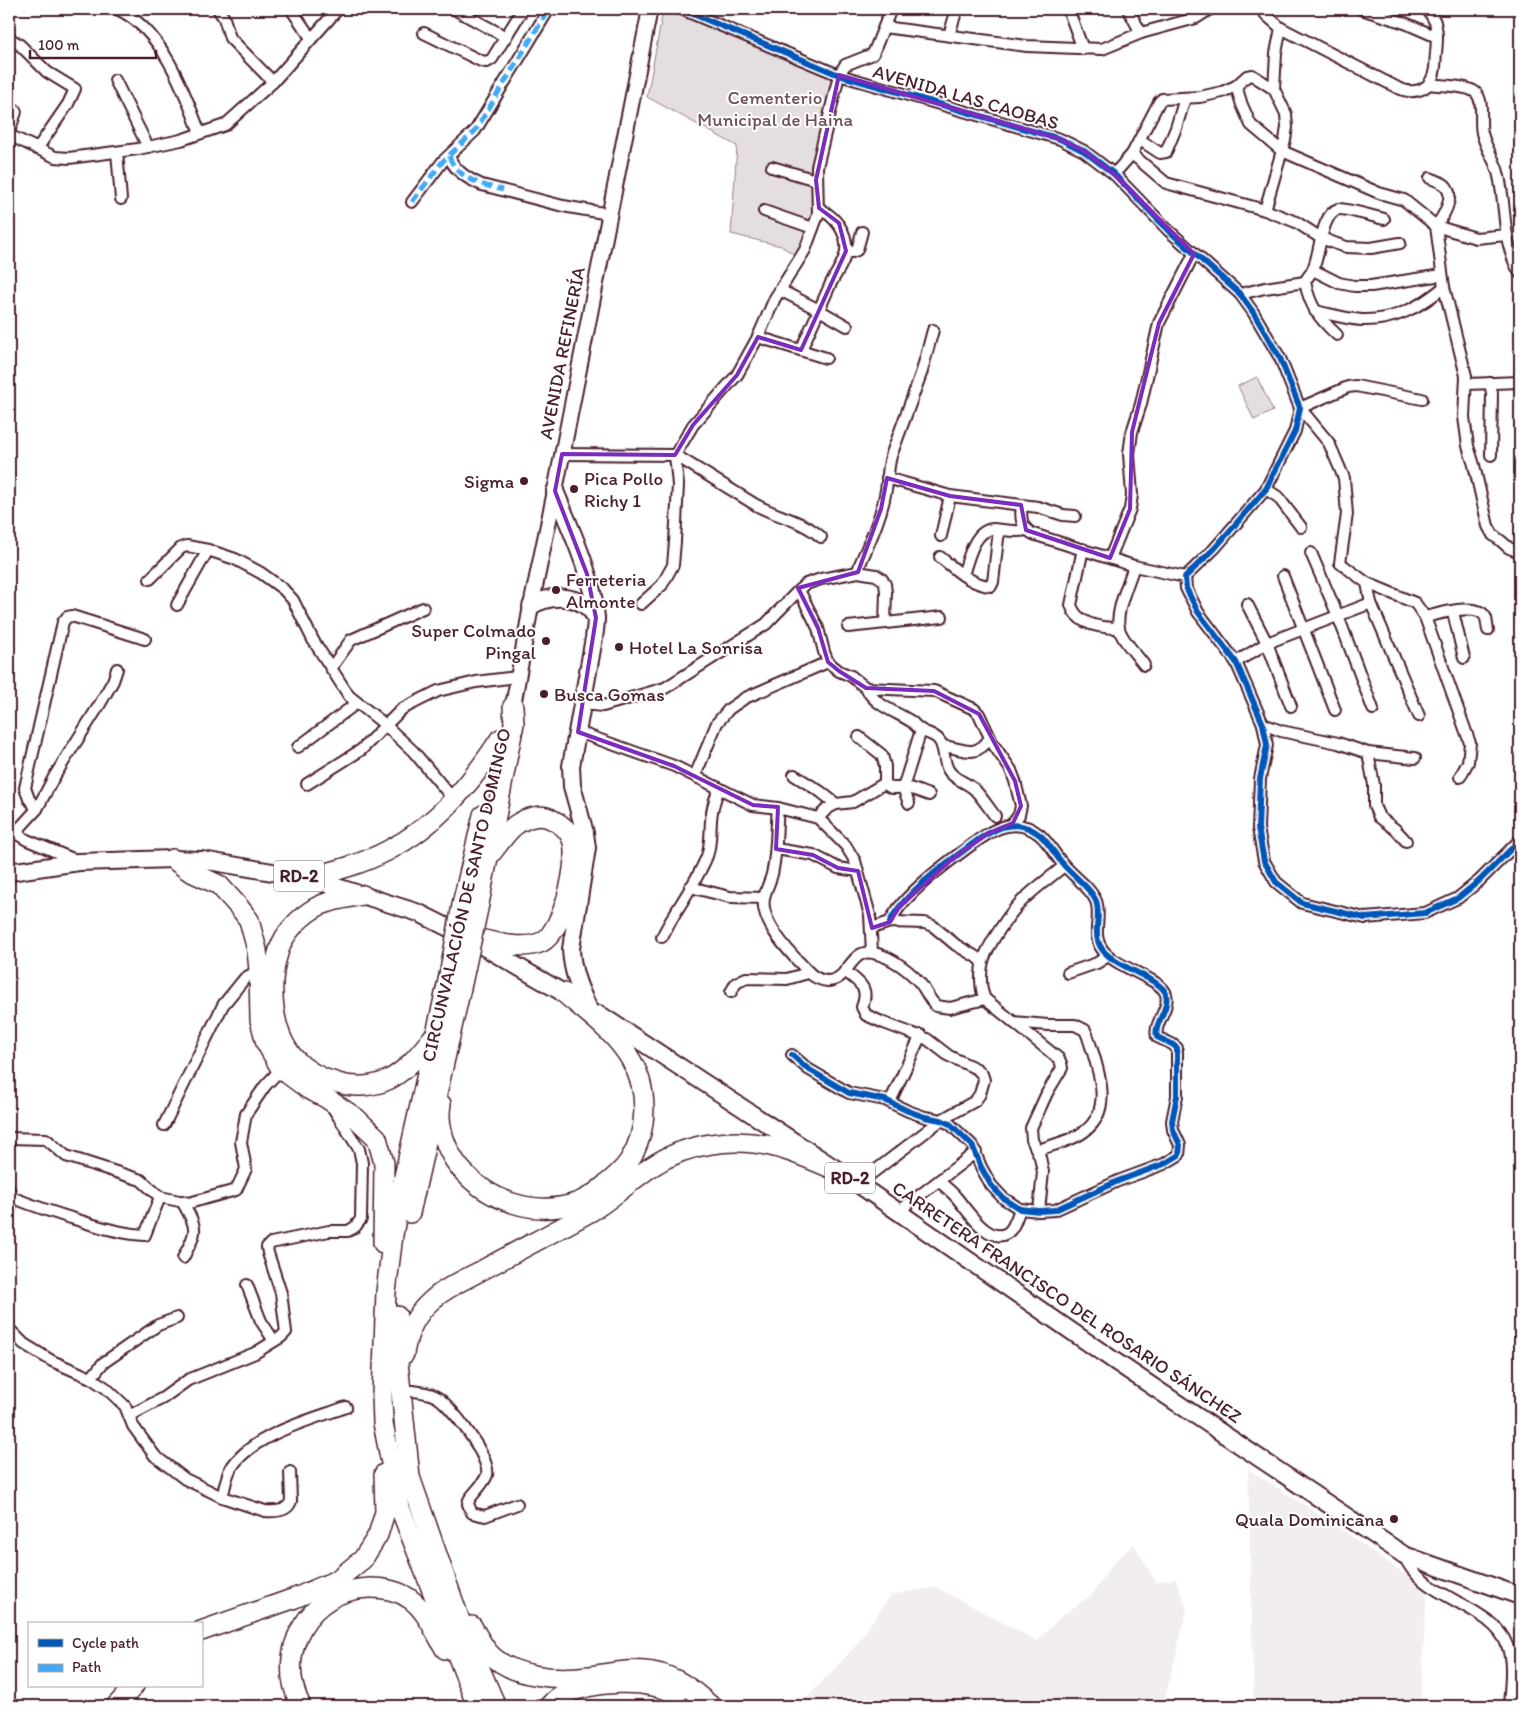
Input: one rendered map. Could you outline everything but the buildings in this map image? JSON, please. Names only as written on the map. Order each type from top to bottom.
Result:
[{"type":"highway","name":"CIRCUNVALACIÓN DE SANTO DOMINGO","points":[[496,1706],[464,1632],[410,1477],[397,1353],[398,1294],[401,1254],[446,1050],[456,978],[500,740],[504,723],[513,706]]},
{"type":"highway","name":"CIRCUNVALACIÓN DE SANTO DOMINGO","points":[[471,902],[488,858],[510,749],[514,724],[513,706]]},
{"type":"highway","points":[[308,878],[342,869],[386,851],[432,822],[454,800],[482,766],[500,740]]},
{"type":"highway","points":[[464,935],[517,946],[530,946],[543,941],[552,933],[564,910],[574,852],[572,838],[561,825],[550,818],[537,816],[516,824],[488,858]]},
{"type":"highway","points":[[173,859],[189,871],[219,885],[249,920],[259,970],[260,1020],[266,1043],[281,1069],[308,1090],[326,1098],[356,1118],[376,1138],[381,1148],[384,1162],[381,1275],[386,1292]]},
{"type":"highway","points":[[363,895],[337,900],[316,908],[298,921],[287,935],[279,949],[274,969],[273,995],[280,1036],[295,1060],[311,1072],[327,1080],[347,1086],[367,1086],[388,1080],[409,1066],[437,1032]]},
{"type":"highway","name":"CIRCUNVALACIÓN DE SANTO DOMINGO","points":[[456,978],[437,1032],[401,1190],[386,1292],[382,1394],[383,1423],[400,1508],[477,1706]]},
{"type":"highway","points":[[446,1050],[440,1108],[441,1124],[446,1144],[455,1161],[468,1177],[489,1194],[509,1203],[531,1208],[553,1208],[576,1203],[594,1194],[615,1177],[629,1161],[638,1143],[643,1123],[644,1102],[640,1078],[631,1059],[602,1026],[564,993]]},
{"type":"highway","points":[[401,1390],[404,1375],[404,1354],[412,1323],[432,1300],[473,1275],[592,1211],[651,1167],[669,1156],[690,1148],[710,1144],[754,1142],[797,1152],[842,1173]]},
{"type":"highway","points":[[202,1631],[295,1598],[337,1580],[363,1559],[378,1535],[385,1512],[383,1423]]},
{"type":"highway","points":[[443,1574],[479,1639],[489,1653],[505,1664],[522,1672],[560,1678],[633,1670],[655,1672],[674,1678],[691,1688],[711,1706]]},
{"type":"highway","points":[[300,1706],[295,1695],[291,1674],[292,1652],[297,1637],[310,1614],[330,1599],[360,1588],[394,1591],[410,1598],[420,1608],[477,1706]]},
{"type":"highway","points":[[549,1706],[559,1697],[580,1690],[625,1683],[646,1684],[665,1688],[694,1706]]},
{"type":"highway","points":[[116,1706],[132,1688]]},
{"type":"main road","name":"AVENIDA REFINERÍA","points":[[513,706],[531,606],[650,9]]},
{"type":"main road","points":[[555,491],[587,574],[596,618],[572,766],[572,786],[587,848],[571,949],[572,965],[588,1007]]},
{"type":"main road","points":[[531,606],[540,600],[569,598],[583,603],[596,618]]},
{"type":"main road","name":"CARRETERA FRANCISCO DEL ROSARIO SÁNCHEZ","points":[[9,872],[79,862],[202,860],[308,878],[419,912],[464,935],[588,1007],[842,1173],[1116,1362],[1404,1555],[1520,1596]]},
{"type":"street","points":[[117,9],[132,17],[161,49],[183,89],[200,134]]},
{"type":"street","points":[[218,9],[224,18],[230,38],[273,82]]},
{"type":"street","points":[[291,9],[312,38]]},
{"type":"street","points":[[9,105],[16,112],[9,133],[37,149],[60,158],[117,152],[181,140],[227,123],[273,82],[338,9]]},
{"type":"street","points":[[424,33],[481,61],[487,62],[492,59],[523,9]]},
{"type":"street","points":[[412,202],[449,156],[475,131],[549,9]]},
{"type":"street","name":"AVENIDA LAS CAOBAS","points":[[681,9],[839,75],[1060,139],[1084,151],[1114,174],[1168,230],[1240,294],[1254,312],[1280,358],[1300,408],[1330,444],[1344,478],[1347,514],[1340,563],[1367,583]]},
{"type":"street","points":[[641,604],[662,585],[672,565],[676,542],[678,485],[676,455],[693,425],[737,375],[758,337],[774,298],[805,250],[818,215],[817,167],[839,75],[845,65],[874,54],[891,9]]},
{"type":"street","points":[[949,35],[957,9]]},
{"type":"street","points":[[1068,9],[1083,49]]},
{"type":"street","points":[[1128,9],[1141,33]]},
{"type":"street","points":[[1361,9],[1405,23],[1437,37]]},
{"type":"street","points":[[1267,11],[1281,28],[1405,91],[1414,92],[1421,90],[1429,84],[1434,76],[1437,37],[1435,21],[1427,9]]},
{"type":"street","points":[[456,10],[506,37]]},
{"type":"street","points":[[884,27],[1027,46],[1102,49],[1141,33],[1196,18],[1208,10]]},
{"type":"street","points":[[1274,90],[1276,53],[1281,28]]},
{"type":"street","points":[[9,38],[20,45],[43,68],[75,89],[68,104],[37,149]]},
{"type":"street","points":[[1114,174],[1132,154],[1159,102],[1168,98],[1185,98],[1222,92],[1236,86],[1243,78],[1252,75],[1274,90],[1286,114],[1287,127],[1282,151],[1265,210]]},
{"type":"street","points":[[115,80],[148,147]]},
{"type":"street","points":[[1429,84],[1466,88],[1478,95],[1482,136],[1498,173],[1509,249],[1520,273]]},
{"type":"street","points":[[1236,86],[1244,111],[1251,125],[1282,151],[1379,193],[1404,200],[1436,226],[1476,238],[1506,235]]},
{"type":"street","points":[[1140,140],[1160,153],[1166,152],[1185,98]]},
{"type":"street","points":[[117,152],[121,199]]},
{"type":"street","points":[[1132,154],[1166,183],[1265,210],[1296,222],[1321,238],[1355,248],[1371,248],[1400,243]]},
{"type":"street","points":[[449,156],[456,170],[473,182],[563,206],[609,214]]},
{"type":"street","points":[[772,167],[816,180]]},
{"type":"street","points":[[1430,178],[1444,185],[1448,190],[1447,209],[1436,226],[1444,287],[1466,376],[1464,417],[1467,436],[1488,526],[1493,535],[1509,548],[1520,552]]},
{"type":"street","points":[[801,350],[845,257],[846,251],[846,244],[839,223],[819,208]]},
{"type":"street","points":[[1337,335],[1320,319],[1315,311],[1305,282],[1313,270],[1327,220],[1332,212],[1338,209],[1346,209],[1384,219]]},
{"type":"street","points":[[764,211],[813,228]]},
{"type":"street","points":[[846,251],[852,252],[857,250],[862,232]]},
{"type":"street","points":[[1110,558],[1130,509],[1132,495],[1129,454],[1132,432],[1141,404],[1159,323],[1194,254]]},
{"type":"street","points":[[1313,270],[1334,281],[1354,286],[1371,286],[1442,275]]},
{"type":"street","points":[[1240,294],[1305,282]]},
{"type":"street","points":[[1315,311],[1362,320],[1387,318],[1411,310],[1428,300],[1444,287]]},
{"type":"street","points":[[780,290],[847,326]]},
{"type":"street","points":[[858,572],[881,509],[886,491],[891,456],[922,371],[933,330]]},
{"type":"street","points":[[758,337],[826,358]]},
{"type":"street","points":[[1467,384],[1520,382]]},
{"type":"street","points":[[1490,383],[1492,394],[1492,454]]},
{"type":"street","points":[[1185,577],[1215,548],[1266,489],[1295,431],[1300,408],[1348,387],[1356,386],[1422,399]]},
{"type":"street","points":[[562,454],[676,455],[756,505],[801,523],[821,537]]},
{"type":"street","points":[[887,478],[950,496],[1038,507],[1063,515],[1075,516]]},
{"type":"street","points":[[1266,489],[1278,497],[1301,527]]},
{"type":"street","points":[[941,536],[950,496]]},
{"type":"street","points":[[1022,505],[1021,518],[1026,530]]},
{"type":"street","points":[[963,575],[973,546],[982,532],[986,530],[1019,532],[1026,530],[1047,539],[1134,566],[1185,577]]},
{"type":"street","points":[[940,557],[963,575],[985,586],[991,586],[998,530]]},
{"type":"street","points":[[150,579],[181,548],[187,546],[208,550],[235,559],[262,573],[294,600],[314,640],[349,696],[413,751],[454,800]]},
{"type":"street","points":[[1083,549],[1071,605],[1074,613],[1080,620],[1097,626],[1119,628]]},
{"type":"street","points":[[177,605],[208,550]]},
{"type":"street","points":[[1311,553],[1338,616],[1373,709]]},
{"type":"street","points":[[1134,566],[1118,620],[1122,634],[1144,665]]},
{"type":"street","points":[[583,704],[603,706],[665,688],[766,624],[799,590],[813,581],[858,572],[876,575],[885,584],[885,623]]},
{"type":"street","points":[[1283,576],[1335,710]]},
{"type":"street","points":[[1185,577],[1186,588],[1198,612],[1236,662],[1263,724],[1266,746],[1260,779],[1258,828],[1264,861],[1276,882],[1302,903],[1364,918],[1425,913],[1458,898],[1520,840]]},
{"type":"street","points":[[1367,583],[1371,603],[1419,716]]},
{"type":"street","points":[[1367,583],[1415,604],[1425,617],[1470,743],[1468,762],[1460,777]]},
{"type":"street","points":[[799,590],[818,628],[828,662],[839,671],[851,676],[881,704],[938,739],[942,746],[949,772],[977,792],[995,816]]},
{"type":"street","points":[[1236,662],[1267,642],[1371,603]]},
{"type":"street","points":[[1247,604],[1267,642],[1291,706]]},
{"type":"street","points":[[331,668],[351,640],[424,608]]},
{"type":"street","points":[[1425,617],[1469,608],[1479,611],[1486,617],[1488,630]]},
{"type":"street","points":[[1453,612],[1464,658]]},
{"type":"street","points":[[37,809],[28,799],[25,788],[63,622],[67,617],[72,616],[145,639]]},
{"type":"street","points":[[848,627],[942,617]]},
{"type":"street","points":[[695,776],[717,723],[729,709],[745,698],[828,662]]},
{"type":"street","points":[[79,862],[27,840],[12,831],[37,809],[54,777],[100,704],[113,681],[117,669]]},
{"type":"street","points":[[307,784],[361,750],[402,709],[438,691],[476,682],[518,677]]},
{"type":"street","points":[[866,688],[934,691],[974,709],[983,720],[990,738],[1011,770],[1021,806],[1019,815],[1014,823],[987,834],[951,860],[921,885],[899,907],[890,922]]},
{"type":"street","points":[[298,747],[357,703]]},
{"type":"street","points":[[1263,724],[1338,743],[1368,753],[1415,758]]},
{"type":"street","points":[[909,803],[903,788],[921,730]]},
{"type":"street","points":[[578,732],[656,759],[753,805],[778,808],[818,818],[846,846],[855,861],[867,900],[872,928],[872,952]]},
{"type":"street","points":[[859,737],[882,755],[885,766],[885,782],[888,787],[895,789],[909,788],[929,795]]},
{"type":"street","points":[[942,746],[963,751],[975,751],[984,746],[990,738]]},
{"type":"street","points":[[1368,753],[1374,785],[1374,806],[1379,817],[1396,830],[1406,841]]},
{"type":"street","points":[[794,775],[836,804]]},
{"type":"street","points":[[818,818],[827,809],[836,804],[853,802],[885,782]]},
{"type":"street","points":[[662,937],[672,916],[698,874],[710,847],[712,812],[720,788]]},
{"type":"street","points":[[778,808],[773,871],[764,898],[764,909],[779,940],[808,972],[816,978],[827,981],[836,980],[842,976],[848,965],[855,958],[872,952],[891,960],[914,978],[936,1006],[950,1008],[985,999]]},
{"type":"street","points":[[792,1055],[808,1069],[840,1089],[859,1096],[890,1102],[924,1117],[941,1120],[957,1129],[976,1152],[981,1167],[992,1185],[1003,1198],[1020,1209],[1055,1210],[1118,1181],[1164,1164],[1179,1155],[1180,1145],[1173,1130],[1172,1121],[1177,1096],[1176,1048],[1157,1037],[1156,1032],[1165,1010],[1166,994],[1154,982],[1118,964],[1101,949],[1098,940],[1096,902],[1092,895],[1064,866],[1039,835],[1028,828],[1014,823]]},
{"type":"street","points":[[776,849],[813,855],[838,868],[858,871]]},
{"type":"street","points":[[1039,1211],[1043,1172],[1038,1150],[1032,1140],[1031,1128],[1047,1093],[1062,1068],[1061,1062],[985,999],[982,994],[982,970],[983,961],[1005,922],[1015,909],[1064,866]]},
{"type":"street","points":[[690,888],[730,897],[764,898]]},
{"type":"street","points":[[872,928],[890,922],[926,923],[933,926],[956,945],[983,961]]},
{"type":"street","points":[[1068,973],[1096,963],[1108,956]]},
{"type":"street","points":[[164,1124],[223,1006],[245,978],[259,970]]},
{"type":"street","points":[[845,971],[863,987],[865,997],[862,1007],[866,1015],[921,1035],[949,1056],[977,1069],[982,1074],[984,1080],[975,1101],[941,1120],[858,1184]]},
{"type":"street","points":[[731,992],[736,983],[746,978],[787,979],[808,972]]},
{"type":"street","points":[[1013,1022],[1074,1025],[1085,1030],[1101,1079],[1101,1103],[1097,1119],[1084,1132],[1038,1150]]},
{"type":"street","points":[[890,1102],[921,1035]]},
{"type":"street","points":[[9,1138],[46,1139],[66,1156],[141,1180],[160,1197],[189,1203],[236,1190],[246,1169],[241,1142],[246,1114],[264,1086],[281,1069]]},
{"type":"street","points":[[129,1416],[163,1398],[188,1380],[255,1353],[274,1342],[286,1332],[281,1292],[268,1253],[267,1247],[271,1243],[329,1231],[348,1231],[356,1227],[360,1219],[362,1163],[359,1149],[326,1098]]},
{"type":"street","points":[[898,1212],[976,1152]]},
{"type":"street","points":[[939,1181],[955,1196],[969,1215],[982,1228],[996,1235],[1004,1235],[1009,1232],[1020,1209]]},
{"type":"street","points":[[9,1214],[10,1193],[37,1208],[100,1227],[129,1234],[146,1235],[160,1197]]},
{"type":"street","points":[[182,1201],[194,1223],[195,1231],[183,1258]]},
{"type":"street","points":[[247,1284],[261,1321],[274,1342]]},
{"type":"street","points":[[91,1378],[103,1363],[158,1325],[177,1318]]},
{"type":"street","points":[[9,1329],[24,1344],[52,1361],[91,1378],[106,1388],[125,1406],[134,1426],[155,1456],[185,1479],[222,1497],[265,1511],[286,1508],[290,1505],[290,1472]]},
{"type":"street","points":[[401,1390],[434,1395],[444,1401],[457,1416],[481,1452],[487,1469],[486,1475],[469,1500],[468,1504],[472,1513],[485,1516],[517,1504]]},
{"type":"street","points":[[222,1497],[231,1468],[249,1449],[278,1433],[346,1407]]},
{"type":"street","points":[[1404,1555],[1408,1565],[1415,1574],[1428,1584],[1480,1615],[1500,1633],[1510,1655],[1509,1706]]},
{"type":"highlighted area","points":[[839,75],[1060,139],[1084,151],[1114,174],[1194,254],[1159,323],[1132,432],[1130,509],[1110,558],[1026,530],[1021,505],[950,496],[887,478],[881,509],[858,572],[798,588],[818,628],[828,662],[839,671],[866,688],[934,691],[979,714],[1015,781],[1021,806],[1013,823],[987,834],[951,860],[899,907],[890,922],[872,928],[858,871],[838,868],[813,855],[776,849],[778,807],[753,805],[674,766],[578,732],[596,618],[587,574],[555,491],[562,454],[675,455],[693,425],[737,375],[758,337],[801,350],[846,251],[839,223],[819,208],[816,180]]},
{"type":"shaded area","points":[[1248,1469],[1341,1529],[1427,1590],[1420,1706],[1254,1706]]},
{"type":"shaded area","points":[[1134,1544],[1156,1582],[1176,1579],[1187,1610],[1163,1706],[799,1706],[853,1649],[891,1595],[936,1587],[1037,1641],[1060,1617],[1092,1595],[1114,1562]]},
{"type":"green space","name":"Cementerio Municipal de Haina","points":[[681,9],[839,75],[817,167],[819,208],[800,258],[781,246],[731,234],[737,146],[647,97],[662,16],[665,12]]},
{"type":"green space","points":[[1257,377],[1273,411],[1254,420],[1238,386]]},
{"type":"marked path","points":[[412,202],[443,161],[475,131],[549,9]]},
{"type":"marked path","points":[[449,156],[453,164],[464,176],[487,186],[503,190]]},
{"type":"cycle path","points":[[681,9],[839,75],[1060,139],[1084,151],[1114,174],[1168,230],[1240,294],[1253,312],[1280,358],[1300,408],[1295,431],[1266,489],[1215,548],[1185,577],[1186,588],[1198,612],[1236,662],[1263,724],[1267,745],[1260,779],[1258,828],[1264,861],[1276,882],[1302,903],[1365,918],[1425,913],[1458,898],[1479,881],[1520,840]]},
{"type":"cycle path","points":[[792,1055],[808,1069],[849,1093],[885,1100],[908,1111],[950,1124],[972,1145],[991,1185],[1003,1198],[1020,1209],[1055,1210],[1118,1181],[1164,1164],[1179,1155],[1180,1145],[1173,1130],[1172,1121],[1177,1096],[1177,1048],[1157,1037],[1156,1032],[1166,1006],[1166,994],[1156,983],[1117,962],[1102,949],[1097,937],[1098,907],[1096,901],[1086,886],[1063,864],[1040,835],[1030,828],[1019,825],[1009,825],[990,832],[922,883],[895,912],[890,922]]},
{"type":"place","name":"Sigma","points":[[524,481]]},
{"type":"place","name":"Pica Pollo Richy 1","points":[[574,489]]},
{"type":"place","name":"Ferreteria Almonte","points":[[556,590]]},
{"type":"place","name":"Super Colmado Pingal","points":[[546,641]]},
{"type":"place","name":"Hotel La Sonrisa","points":[[619,647]]},
{"type":"place","name":"Busca Gomas","points":[[544,694]]},
{"type":"place","name":"Quala Dominicana","points":[[1394,1519]]}]
